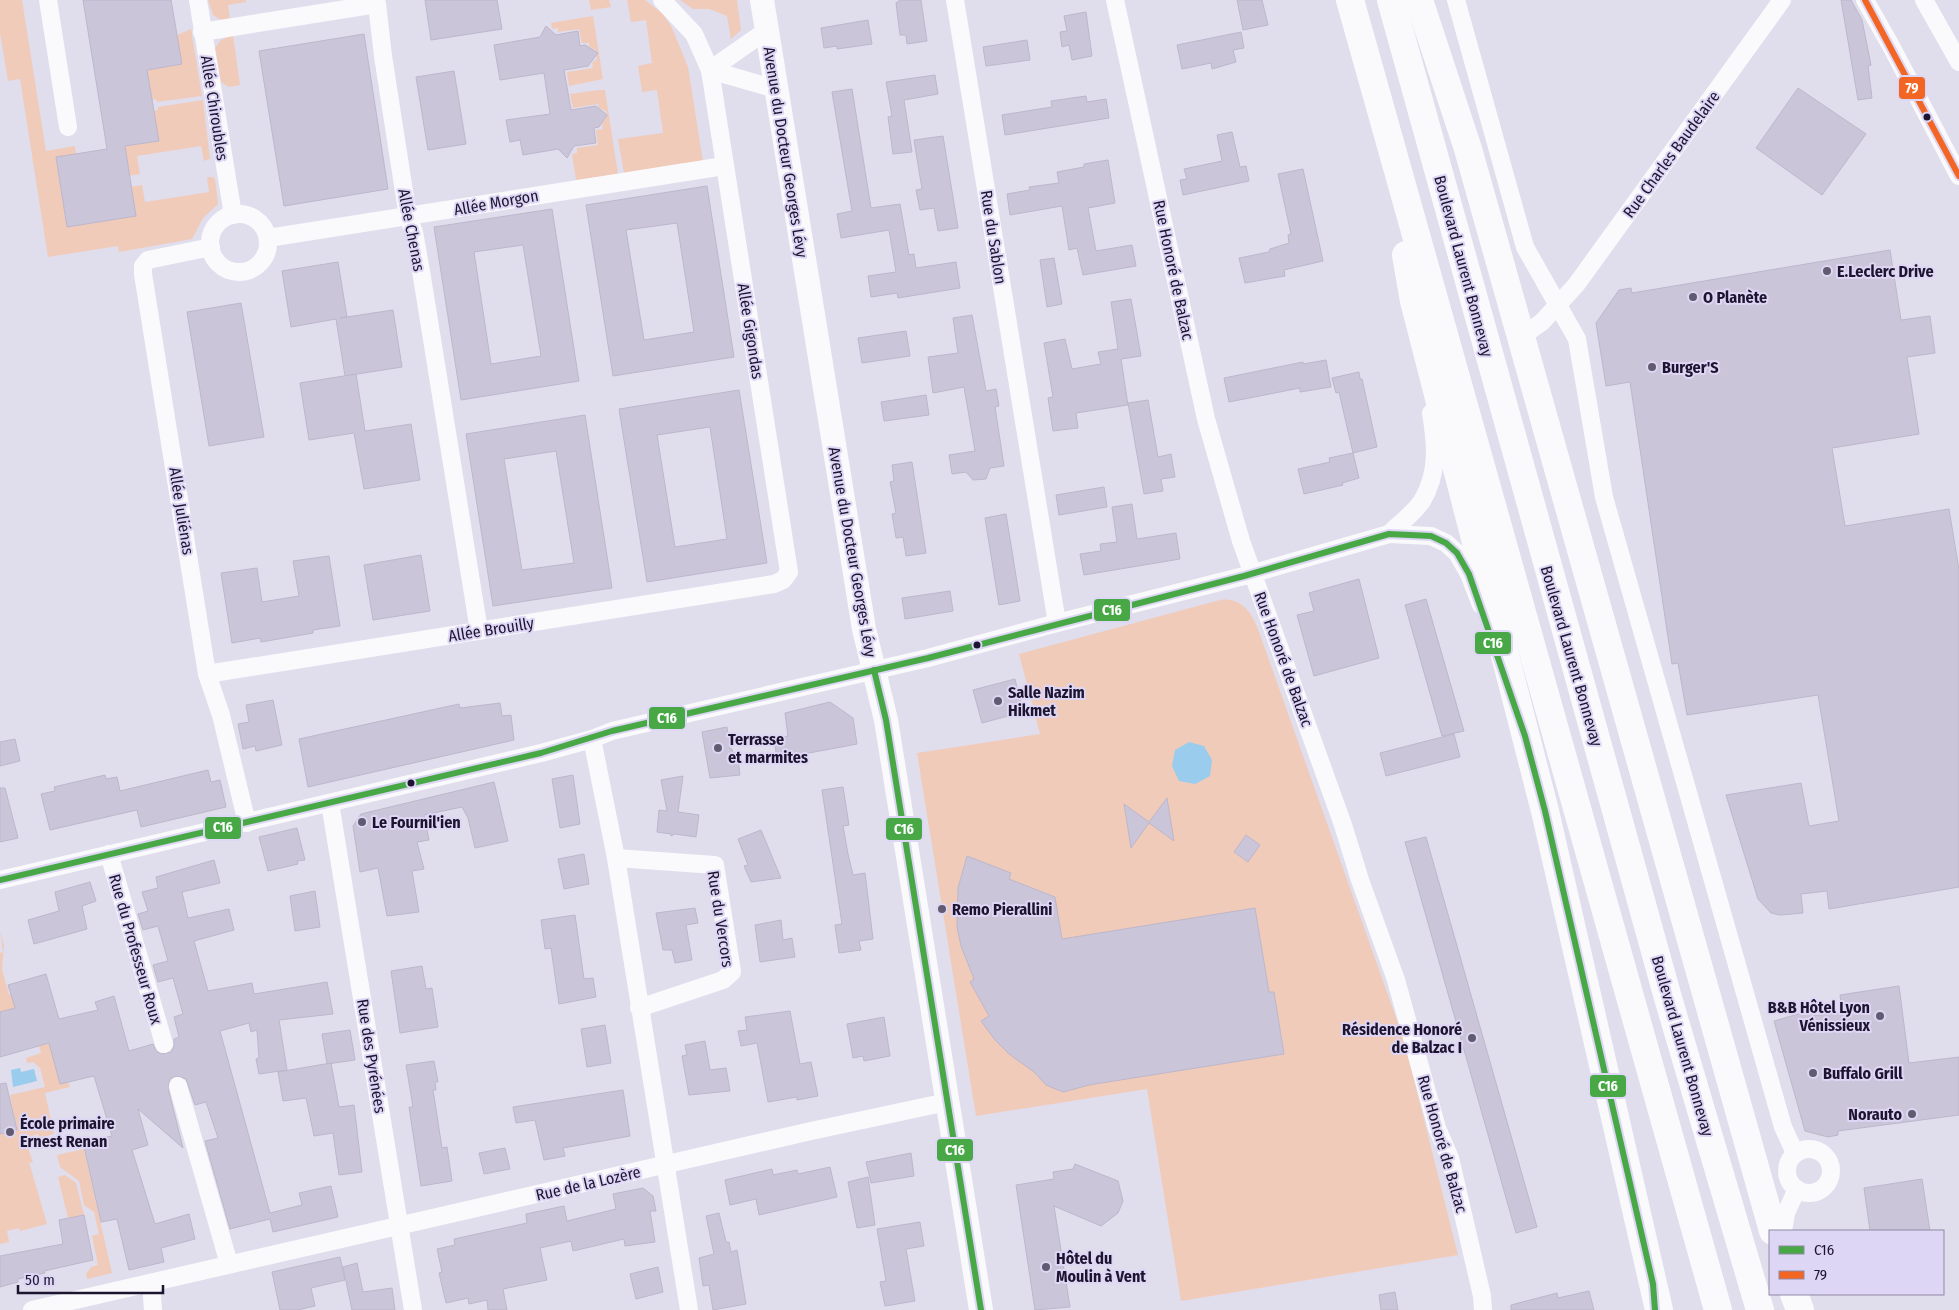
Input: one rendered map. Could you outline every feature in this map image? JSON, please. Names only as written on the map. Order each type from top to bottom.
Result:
[{"type":"highway","points":[[1350,0],[1718,1310]]},
{"type":"highway","name":"Boulevard Laurent Bonnevay","points":[[1391,0],[1660,970],[1760,1310]]},
{"type":"highway","points":[[1420,0],[1468,149],[1773,1230]]},
{"type":"highway","points":[[1398,169],[1406,265],[1414,301],[1545,811],[1656,1301]]},
{"type":"street","points":[[48,0],[68,128]]},
{"type":"street","name":"Allée Chiroubles","points":[[198,0],[233,215]]},
{"type":"street","name":"Allée Gigondas","points":[[662,0],[694,34],[710,70],[788,560],[789,572],[783,580],[774,584]]},
{"type":"street","name":"Avenue du Docteur Georges Lévy","points":[[762,0],[864,629],[887,729],[982,1310]]},
{"type":"street","name":"Rue du Sablon","points":[[955,0],[1057,622]]},
{"type":"street","name":"Rue Honoré de Balzac","points":[[1115,0],[1206,419],[1242,541],[1396,980],[1437,1128],[1450,1158],[1482,1296],[1483,1310]]},
{"type":"street","points":[[1456,0],[1525,246],[1577,339],[1604,497],[1780,1118],[1795,1153]]},
{"type":"street","name":"Rue Charles Baudelaire","points":[[1521,337],[1558,307],[1582,278],[1782,0]]},
{"type":"street","points":[[1865,0],[1959,176]]},
{"type":"street","points":[[1924,0],[1959,62]]},
{"type":"street","name":"Allée Chenas","points":[[202,32],[377,4],[383,56],[408,217],[414,232],[479,631]]},
{"type":"street","points":[[710,70],[766,31]]},
{"type":"street","points":[[710,70],[776,89]]},
{"type":"street","name":"Allée Morgon","points":[[268,238],[724,166]]},
{"type":"street","points":[[242,214],[259,222],[268,238],[265,257],[259,264],[241,272],[230,271],[221,266],[214,257],[210,247],[216,227],[223,219],[233,215],[242,214]]},
{"type":"street","name":"Allée Juliénas","points":[[210,247],[200,251],[148,260],[143,266],[143,274],[207,674],[221,715],[247,823]]},
{"type":"street","name":"Rue du Professeur Roux","points":[[1389,534],[1422,502],[1432,477],[1436,453],[1414,301]]},
{"type":"street","name":"Rue du Professeur Roux","points":[[0,880],[330,803],[592,739],[612,731],[928,658],[1057,622],[1254,573],[1389,534],[1431,536],[1446,543],[1457,553],[1478,597],[1525,736]]},
{"type":"street","name":"Allée Brouilly","points":[[207,674],[774,584]]},
{"type":"street","points":[[592,739],[616,858],[639,1008],[690,1310]]},
{"type":"street","name":"Rue des Pyrénées","points":[[330,803],[413,1310]]},
{"type":"street","name":"Rue du Professeur Roux","points":[[109,854],[164,1044]]},
{"type":"street","name":"Rue du Vercors","points":[[616,858],[715,864],[732,972],[723,980],[639,1008]]},
{"type":"street","points":[[178,1086],[229,1264]]},
{"type":"street","name":"Rue de la Lozère","points":[[32,1310],[947,1102]]},
{"type":"street","points":[[1808,1148],[1822,1152],[1830,1163],[1831,1171],[1826,1186],[1812,1193],[1797,1189],[1790,1182],[1787,1172],[1789,1162],[1795,1153],[1808,1148]]},
{"type":"street","points":[[1783,1230],[1786,1214],[1797,1189]]},
{"type":"street","points":[[151,1283],[154,1310]]},
{"type":"shaded area","points":[[0,0],[22,0],[46,151],[75,146],[76,154],[56,157],[67,227],[136,216],[131,187],[142,185],[145,202],[209,192],[207,177],[212,177],[215,179],[218,204],[203,218],[192,239],[119,252],[118,246],[48,257],[20,79],[8,81],[0,33]]},
{"type":"shaded area","points":[[208,0],[246,0],[246,2],[228,5],[230,20],[221,20],[213,15]]},
{"type":"shaded area","points":[[589,0],[609,0],[611,7],[591,10]]},
{"type":"shaded area","points":[[627,0],[645,0],[663,14],[672,28],[688,67],[703,162],[685,168],[684,163],[624,173],[618,139],[663,133],[657,90],[642,92],[638,66],[652,63],[646,20],[631,22]]},
{"type":"shaded area","points":[[680,0],[737,0],[741,30],[731,39],[727,16],[709,9],[693,9]]},
{"type":"shaded area","points":[[593,16],[603,79],[569,86],[567,72],[593,68],[592,63],[597,59],[596,50],[589,47],[589,43],[582,43],[579,29],[558,32],[558,28],[552,29],[551,23]]},
{"type":"shaded area","points":[[191,29],[202,96],[157,102],[156,99],[152,100],[147,70],[181,64],[177,35]]},
{"type":"shaded area","points":[[233,35],[240,85],[229,87],[221,82],[215,48],[221,40]]},
{"type":"shaded area","points":[[605,90],[618,174],[576,180],[572,154],[577,153],[577,148],[598,145],[596,130],[603,129],[602,124],[607,115],[606,111],[599,108],[598,104],[573,108],[570,94]]},
{"type":"shaded area","points":[[203,100],[210,159],[204,161],[201,146],[137,156],[140,174],[129,176],[125,146],[158,141],[154,111],[158,110],[158,107]]},
{"type":"shaded area","points":[[1220,600],[1239,603],[1252,616],[1258,629],[1404,1040],[1458,1255],[1181,1301],[1147,1089],[976,1116],[917,753],[1040,734],[1019,654]]},
{"type":"shaded area","points":[[0,931],[4,946],[2,969],[9,995],[22,992],[19,1007],[0,1012],[0,953],[3,952]]},
{"type":"shaded area","points":[[44,1024],[70,1087],[45,1093],[54,1134],[39,1138],[38,1134],[25,1138],[33,1163],[29,1162],[47,1224],[20,1231],[19,1228],[7,1231],[9,1242],[0,1244],[0,1134],[17,1130],[10,1095],[45,1087],[40,1068],[33,1062],[27,1063],[26,1058],[41,1053],[36,1036]]},
{"type":"shaded area","points":[[84,1149],[112,1273],[87,1279],[86,1274],[91,1267],[98,1265],[92,1236],[99,1234],[94,1212],[84,1205],[79,1181],[60,1167],[57,1155]]},
{"type":"shaded area","points":[[65,1175],[76,1183],[84,1215],[68,1218],[58,1177]]},
{"type":"water","points":[[1189,742],[1204,746],[1212,760],[1210,776],[1195,784],[1179,781],[1172,766],[1175,750]]},
{"type":"water","points":[[20,1068],[21,1072],[34,1069],[37,1081],[13,1087],[11,1070]]},
{"type":"building","points":[[83,0],[171,0],[182,64],[147,70],[159,141],[125,146],[136,216],[67,227],[56,157],[107,149]]},
{"type":"building","points":[[425,0],[497,0],[502,29],[431,40]]},
{"type":"building","points":[[900,0],[921,0],[927,41],[907,44],[906,35],[900,35],[896,3]]},
{"type":"building","points":[[1237,0],[1262,0],[1268,25],[1243,30]]},
{"type":"building","points":[[1841,0],[1851,0],[1862,20],[1871,65],[1868,66],[1872,98],[1858,100]]},
{"type":"building","points":[[1086,12],[1092,56],[1072,60],[1069,45],[1062,47],[1060,32],[1067,31],[1064,16]]},
{"type":"building","points":[[868,20],[872,44],[837,49],[837,46],[824,48],[821,28]]},
{"type":"building","points":[[546,26],[556,35],[578,31],[580,46],[585,45],[598,53],[588,66],[564,70],[571,110],[596,106],[607,115],[599,127],[594,128],[596,143],[574,146],[567,158],[558,149],[523,155],[520,140],[510,142],[506,120],[550,114],[544,73],[500,80],[494,45],[540,37]]},
{"type":"building","points":[[1241,32],[1244,48],[1233,50],[1236,62],[1212,69],[1211,63],[1182,69],[1177,45]]},
{"type":"building","points":[[364,34],[388,189],[284,206],[259,51]]},
{"type":"building","points":[[1027,40],[1030,60],[986,66],[983,47]]},
{"type":"building","points":[[454,71],[466,144],[428,150],[416,77]]},
{"type":"building","points":[[935,75],[938,94],[904,100],[912,152],[893,154],[888,117],[892,116],[886,82]]},
{"type":"building","points":[[1798,88],[1866,134],[1822,195],[1756,148]]},
{"type":"building","points":[[852,89],[871,208],[900,204],[909,255],[914,254],[916,268],[956,262],[960,288],[898,298],[897,293],[871,297],[868,276],[896,272],[889,230],[841,238],[837,214],[852,211],[832,92]]},
{"type":"building","points":[[1086,96],[1087,102],[1106,99],[1109,118],[1005,135],[1002,115],[1052,107],[1051,101]]},
{"type":"building","points":[[1232,132],[1240,167],[1246,166],[1249,181],[1183,195],[1180,180],[1187,179],[1184,169],[1222,161],[1217,135]]},
{"type":"building","points":[[943,136],[958,228],[938,231],[934,208],[920,210],[916,190],[922,189],[914,140]]},
{"type":"building","points":[[1108,160],[1115,203],[1088,208],[1096,251],[1132,245],[1136,266],[1083,275],[1077,248],[1069,250],[1062,206],[1010,215],[1007,194],[1030,190],[1029,187],[1059,183],[1057,172],[1084,167],[1084,164]]},
{"type":"building","points":[[1303,169],[1323,261],[1284,270],[1285,276],[1245,283],[1239,258],[1269,252],[1270,249],[1289,243],[1288,235],[1291,234],[1278,174]]},
{"type":"building","points":[[707,186],[734,357],[613,376],[586,205]],"holes":[[[677,223],[694,332],[644,340],[626,230]]]},
{"type":"building","points":[[552,209],[579,381],[461,400],[434,227]],"holes":[[[523,245],[541,356],[491,364],[474,252]]]},
{"type":"building","points":[[1890,250],[1901,320],[1930,316],[1935,353],[1907,357],[1919,434],[1832,448],[1845,526],[1949,509],[1959,570],[1959,887],[1829,909],[1827,891],[1801,894],[1803,913],[1780,915],[1771,913],[1758,899],[1726,795],[1801,783],[1809,826],[1839,821],[1818,695],[1687,715],[1678,663],[1672,664],[1630,382],[1606,386],[1596,323],[1619,290],[1631,288],[1632,293]]},
{"type":"building","points":[[1054,258],[1062,304],[1047,307],[1040,260]]},
{"type":"building","points":[[338,262],[347,317],[393,310],[402,367],[345,376],[336,319],[291,327],[282,271]]},
{"type":"building","points":[[1131,299],[1141,356],[1121,359],[1128,405],[1076,413],[1078,428],[1053,431],[1048,398],[1053,397],[1044,343],[1065,339],[1072,369],[1101,364],[1098,352],[1118,349],[1111,302]]},
{"type":"building","points":[[241,303],[264,437],[209,446],[187,312]]},
{"type":"building","points":[[972,315],[986,391],[996,389],[999,406],[995,407],[1004,466],[990,468],[986,479],[973,480],[966,472],[952,474],[949,455],[975,451],[964,387],[933,393],[928,357],[958,353],[953,318]]},
{"type":"building","points":[[906,331],[910,356],[862,363],[858,338]]},
{"type":"building","points":[[1326,360],[1331,387],[1300,392],[1300,388],[1229,402],[1224,378],[1303,362],[1303,364]]},
{"type":"building","points":[[1359,372],[1377,447],[1353,453],[1339,392],[1336,393],[1332,378]]},
{"type":"building","points":[[356,374],[365,431],[411,424],[420,480],[364,489],[354,433],[309,440],[300,383]]},
{"type":"building","points":[[739,390],[767,563],[647,582],[619,409]],"holes":[[[710,427],[727,539],[675,547],[657,435]]]},
{"type":"building","points":[[926,395],[929,415],[884,421],[881,402]]},
{"type":"building","points":[[1148,400],[1158,457],[1171,454],[1175,477],[1161,479],[1163,491],[1144,494],[1128,403]]},
{"type":"building","points":[[585,415],[612,588],[493,606],[466,434]],"holes":[[[556,451],[574,563],[522,570],[504,459]]]},
{"type":"building","points":[[1353,453],[1359,478],[1342,483],[1343,485],[1304,494],[1298,469],[1330,462],[1329,458]]},
{"type":"building","points":[[912,462],[926,553],[906,556],[903,537],[896,538],[892,514],[896,513],[890,482],[894,481],[892,465]]},
{"type":"building","points":[[1104,487],[1107,507],[1059,515],[1056,495]]},
{"type":"building","points":[[1132,504],[1137,539],[1176,533],[1180,559],[1084,575],[1080,554],[1101,551],[1100,544],[1117,542],[1112,507]]},
{"type":"building","points":[[1006,514],[1020,601],[999,605],[985,518]]},
{"type":"building","points":[[421,555],[430,611],[373,620],[364,565]]},
{"type":"building","points":[[329,556],[340,626],[313,630],[313,633],[261,642],[260,638],[232,643],[221,573],[257,568],[262,602],[299,596],[293,561]]},
{"type":"building","points":[[1359,579],[1379,658],[1314,676],[1297,615],[1314,611],[1309,593]]},
{"type":"building","points":[[950,591],[953,611],[905,619],[902,598]]},
{"type":"building","points":[[1426,599],[1464,731],[1442,736],[1405,605]]},
{"type":"building","name":"Salle Nazim Hikmet","points":[[1015,679],[1023,712],[982,723],[973,690]]},
{"type":"building","points":[[273,700],[282,745],[256,751],[255,746],[243,749],[238,724],[249,722],[246,705]]},
{"type":"building","points":[[830,702],[853,718],[857,744],[777,759],[774,739],[788,736],[785,713]]},
{"type":"building","points":[[500,703],[502,716],[511,715],[514,740],[308,787],[299,739],[459,704],[460,708]]},
{"type":"building","points":[[727,727],[730,749],[732,749],[733,753],[737,752],[740,775],[710,778],[702,732]]},
{"type":"building","points":[[1454,734],[1460,757],[1386,776],[1380,753]]},
{"type":"building","points":[[15,739],[20,761],[0,766],[0,742]]},
{"type":"building","points":[[208,770],[211,782],[220,780],[226,807],[141,827],[137,810],[50,830],[41,794],[55,791],[54,787],[105,775],[106,779],[117,777],[120,791]]},
{"type":"building","points":[[573,775],[580,824],[560,828],[552,779]]},
{"type":"building","points":[[683,776],[678,812],[699,815],[696,837],[675,834],[671,836],[671,834],[657,832],[659,810],[667,811],[661,780]]},
{"type":"building","points":[[494,782],[508,841],[475,848],[468,818],[462,807],[424,815],[429,840],[417,842],[424,869],[412,871],[419,912],[387,916],[378,868],[360,872],[353,826],[361,814]]},
{"type":"building","points":[[843,787],[849,825],[843,826],[848,854],[853,875],[865,873],[873,939],[859,941],[861,950],[839,953],[835,925],[842,924],[822,790]]},
{"type":"building","points":[[0,788],[5,788],[18,838],[0,842]]},
{"type":"building","points":[[1167,798],[1174,841],[1149,823],[1131,848],[1124,804],[1149,822]]},
{"type":"building","points":[[297,828],[305,860],[297,861],[298,864],[268,871],[259,837]]},
{"type":"building","points":[[761,830],[781,878],[751,882],[744,866],[748,865],[738,839]]},
{"type":"building","points":[[1246,835],[1260,845],[1248,862],[1234,852]]},
{"type":"building","name":"Résidence Honoré de Balzac I","points":[[1426,837],[1537,1227],[1516,1233],[1405,842]]},
{"type":"building","points":[[584,854],[589,884],[564,889],[558,859]]},
{"type":"building","points":[[967,856],[1011,873],[1009,879],[1055,897],[1062,939],[1255,908],[1269,992],[1274,992],[1284,1054],[1089,1085],[1063,1092],[1046,1085],[1034,1072],[1009,1054],[995,1040],[981,1021],[989,1016],[970,982],[974,979],[961,946],[957,927],[958,888]]},
{"type":"building","points":[[214,860],[220,883],[182,892],[188,918],[229,909],[234,930],[194,941],[208,991],[252,983],[254,994],[327,982],[333,1014],[279,1020],[287,1070],[259,1074],[256,1059],[259,1058],[257,1030],[251,1032],[249,1023],[220,1031],[270,1213],[302,1205],[299,1193],[331,1186],[338,1217],[273,1232],[270,1219],[230,1229],[205,1141],[218,1138],[206,1102],[195,1105],[186,1079],[176,1076],[170,1079],[168,1088],[183,1148],[138,1109],[148,1145],[132,1150],[155,1224],[189,1214],[195,1239],[161,1248],[164,1262],[129,1270],[117,1219],[101,1222],[83,1142],[112,1136],[94,1076],[60,1084],[49,1043],[0,1057],[0,1012],[15,1008],[8,985],[46,974],[59,1019],[98,1010],[95,1002],[114,996],[129,1051],[153,1044],[156,1051],[161,1054],[171,1052],[174,1046],[174,1039],[179,1037],[174,1017],[183,1014],[173,978],[158,982],[153,965],[168,961],[158,926],[143,930],[138,914],[148,911],[142,892],[158,888],[156,877]]},
{"type":"building","points":[[90,882],[96,901],[82,906],[87,929],[34,944],[28,920],[59,911],[55,892]]},
{"type":"building","points":[[315,891],[320,927],[295,931],[290,896]]},
{"type":"building","points":[[695,908],[698,923],[686,925],[692,960],[675,963],[672,950],[663,950],[656,913]]},
{"type":"building","points":[[575,915],[584,979],[593,978],[596,997],[559,1004],[551,948],[545,949],[541,920]]},
{"type":"building","points":[[781,920],[783,940],[792,938],[795,957],[760,962],[755,925]]},
{"type":"building","points":[[422,966],[426,989],[432,988],[438,1027],[400,1033],[391,971]]},
{"type":"building","points":[[1899,986],[1909,1063],[1959,1057],[1959,1115],[1838,1131],[1838,1135],[1828,1137],[1805,1131],[1774,1021],[1812,1010],[1813,1016],[1842,1012],[1840,995]]},
{"type":"building","points":[[790,1011],[800,1064],[811,1062],[818,1096],[797,1100],[797,1097],[768,1102],[757,1043],[741,1046],[738,1031],[747,1030],[745,1017]]},
{"type":"building","points":[[884,1017],[890,1056],[864,1061],[863,1056],[853,1058],[847,1024]]},
{"type":"building","points":[[605,1025],[611,1063],[587,1067],[581,1029]]},
{"type":"building","points":[[350,1030],[355,1060],[327,1064],[322,1034]]},
{"type":"building","points":[[705,1041],[710,1070],[726,1068],[730,1091],[689,1095],[682,1056],[687,1055],[685,1045]]},
{"type":"building","points":[[434,1061],[438,1082],[435,1082],[436,1090],[433,1090],[442,1148],[447,1147],[452,1181],[421,1186],[409,1107],[413,1107],[406,1065]]},
{"type":"building","points":[[331,1063],[339,1107],[354,1105],[362,1172],[339,1175],[333,1133],[314,1136],[306,1098],[283,1101],[278,1072]]},
{"type":"building","points":[[6,1083],[17,1130],[0,1134],[0,1084]]},
{"type":"building","points":[[623,1090],[630,1136],[563,1148],[565,1156],[544,1160],[535,1120],[516,1123],[513,1107]]},
{"type":"building","points":[[505,1148],[510,1169],[484,1174],[479,1153]]},
{"type":"building","points":[[911,1153],[914,1176],[871,1183],[866,1162]]},
{"type":"building","name":"Hôtel du Moulin à Vent","points":[[1075,1164],[1118,1181],[1123,1201],[1118,1213],[1101,1226],[1054,1206],[1070,1307],[1035,1310],[1016,1185],[1054,1179],[1053,1172],[1073,1169]]},
{"type":"building","points":[[830,1167],[837,1197],[759,1215],[756,1199],[730,1205],[725,1180],[772,1169],[773,1175],[797,1170],[798,1174]]},
{"type":"building","points":[[868,1177],[875,1225],[857,1228],[848,1182]]},
{"type":"building","points":[[1922,1179],[1930,1230],[1870,1230],[1864,1188]]},
{"type":"building","points":[[643,1188],[653,1196],[656,1211],[650,1211],[655,1242],[625,1246],[624,1239],[573,1251],[571,1241],[540,1248],[547,1280],[503,1289],[507,1310],[488,1310],[487,1300],[469,1304],[468,1298],[446,1303],[439,1273],[442,1272],[437,1249],[455,1245],[454,1239],[527,1223],[526,1214],[564,1206],[567,1221],[616,1209],[613,1194]]},
{"type":"building","points":[[719,1213],[726,1242],[729,1242],[731,1252],[737,1250],[746,1304],[713,1310],[709,1285],[703,1286],[699,1258],[714,1254],[706,1216]]},
{"type":"building","points":[[84,1215],[93,1260],[44,1271],[45,1273],[18,1279],[18,1282],[0,1287],[0,1256],[63,1244],[59,1220]]},
{"type":"building","points":[[920,1222],[924,1246],[906,1249],[915,1301],[885,1306],[880,1282],[886,1281],[877,1229]]},
{"type":"building","points":[[340,1257],[345,1280],[311,1288],[315,1306],[297,1310],[280,1310],[272,1272]]},
{"type":"building","points":[[357,1263],[363,1292],[392,1288],[395,1310],[352,1310],[343,1267]]},
{"type":"building","points":[[658,1267],[663,1292],[636,1299],[630,1274]]},
{"type":"building","points":[[1589,1291],[1594,1310],[1511,1310],[1511,1305],[1557,1293],[1558,1298]]},
{"type":"building","points":[[1395,1292],[1398,1310],[1381,1310],[1379,1295]]},
{"type":"transit line","name":"79","points":[[1865,0],[1959,176]]},
{"type":"transit line","name":"C16","points":[[0,880],[541,753],[612,731],[928,658],[1244,576],[1389,534],[1431,536],[1446,543],[1457,553],[1469,574],[1525,736],[1545,811],[1653,1284],[1655,1310]]},
{"type":"transit line","name":"C16","points":[[874,670],[886,720],[981,1310]]},
{"type":"place","name":"E.Leclerc Drive","points":[[1827,271]]},
{"type":"place","name":"O Planète","points":[[1693,297]]},
{"type":"place","name":"Burger'S","points":[[1652,367]]},
{"type":"place","name":"Salle Nazim Hikmet","points":[[998,701]]},
{"type":"place","name":"Terrasse et marmites","points":[[718,748]]},
{"type":"place","name":"Le Fournil'ien","points":[[362,822]]},
{"type":"place","name":"Remo Pierallini","points":[[942,909]]},
{"type":"place","name":"B&B Hôtel Lyon Vénissieux","points":[[1880,1016]]},
{"type":"place","name":"Résidence Honoré de Balzac I","points":[[1472,1038]]},
{"type":"place","name":"Buffalo Grill","points":[[1813,1073]]},
{"type":"place","name":"Norauto","points":[[1912,1114]]},
{"type":"place","name":"École primaire Ernest Renan","points":[[10,1132]]},
{"type":"place","name":"Hôtel du Moulin à Vent","points":[[1046,1267]]}]
